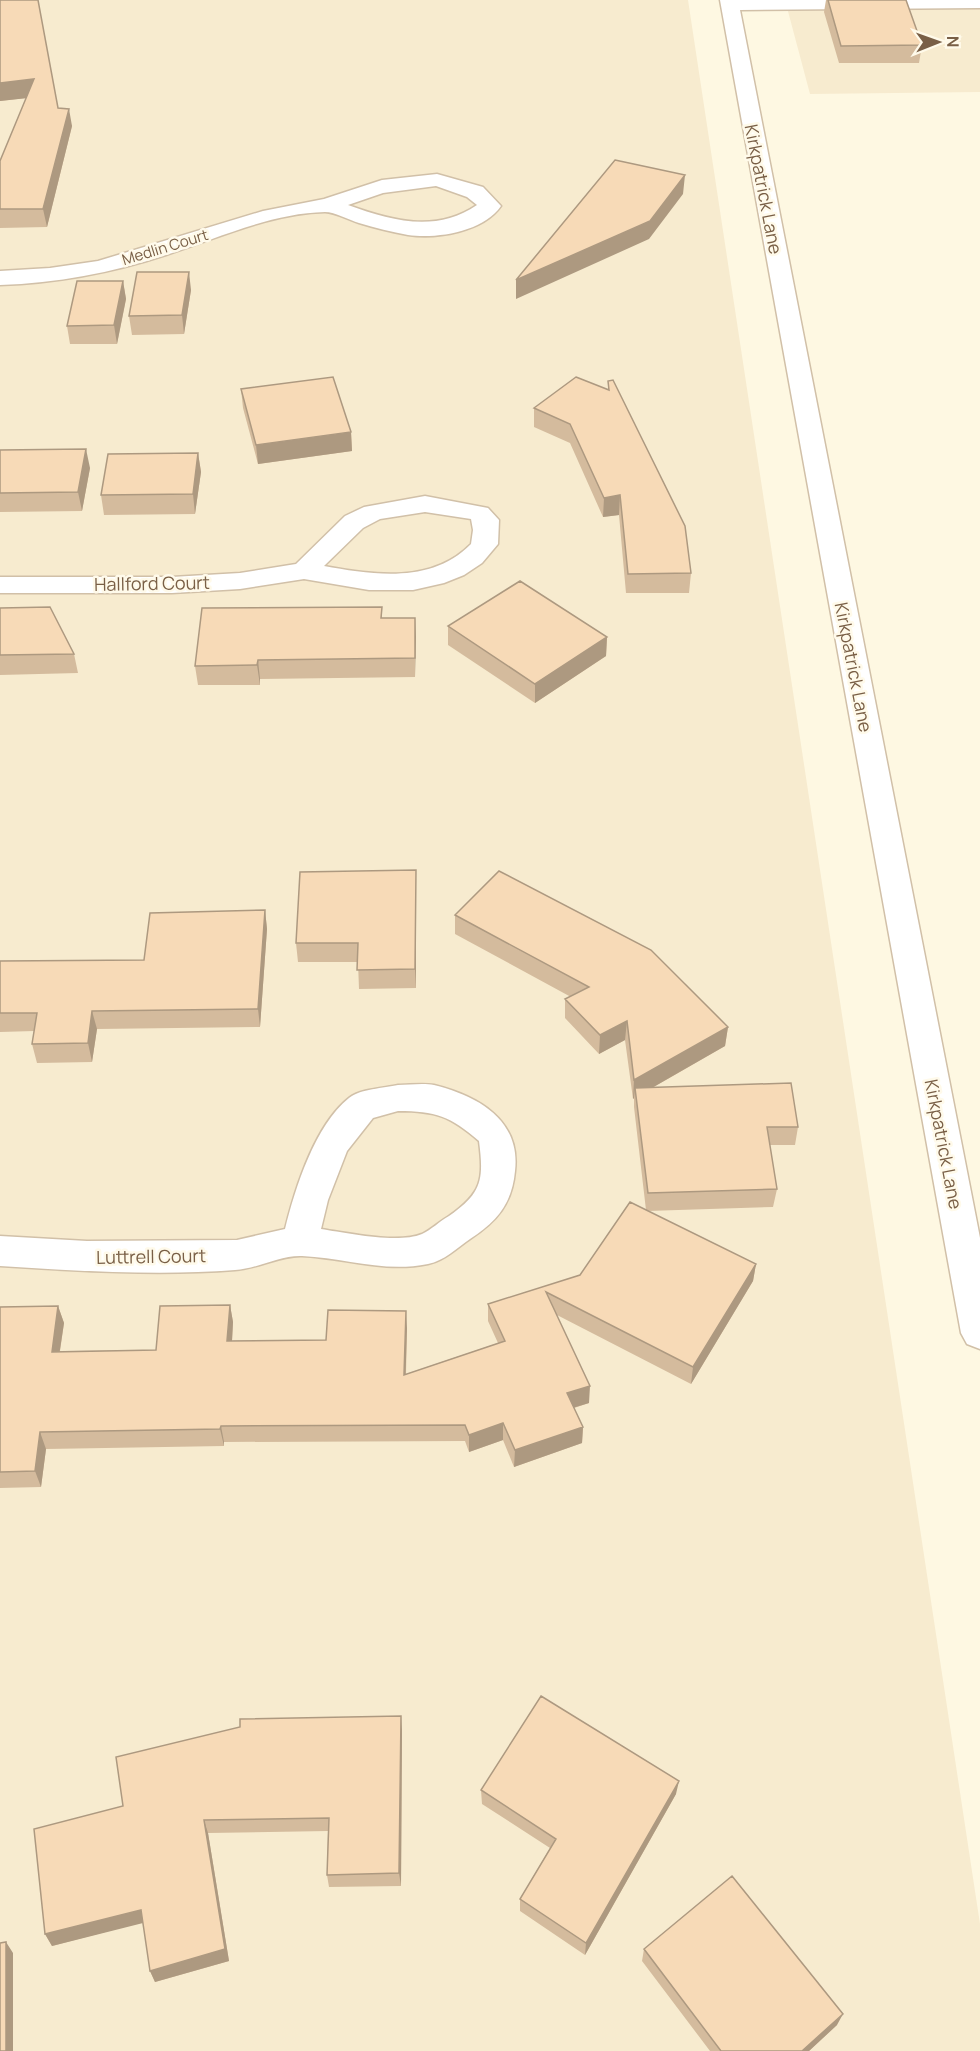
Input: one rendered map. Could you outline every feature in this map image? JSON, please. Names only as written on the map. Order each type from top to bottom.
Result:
[{"type":"street","points":[[729,2],[980,2]]},
{"type":"street","name":"Kirkpatrick Lane","points":[[729,2],[980,1334]]},
{"type":"street","name":"Medlin Court","points":[[0,278],[43,276],[100,267],[267,215],[329,206],[370,188],[396,182],[437,180],[476,192],[490,206],[474,219],[458,225],[417,230],[389,227],[329,206]]},
{"type":"street","name":"Hallford Court","points":[[0,585],[172,585],[240,581],[304,571],[351,580],[395,583],[421,579],[461,567],[482,549],[486,539],[486,520],[479,513],[425,504],[372,512],[354,522],[304,571]]},
{"type":"street","name":"Luttrell Court","points":[[0,1251],[87,1257],[237,1255],[300,1241],[381,1253],[428,1249],[482,1212],[496,1187],[499,1162],[495,1135],[472,1115],[432,1098],[398,1098],[362,1107],[332,1144],[310,1200],[300,1241]]},
{"type":"shaded area","points":[[0,0],[688,0],[980,1924],[980,2051],[0,2051]]},
{"type":"shaded area","points":[[785,0],[980,0],[980,92],[810,94]]},
{"type":"building","points":[[0,0],[38,0],[58,108],[69,109],[43,209],[0,209],[0,161],[34,79],[0,83]]},
{"type":"building","points":[[828,0],[906,0],[922,45],[841,46]]},
{"type":"building","points":[[615,160],[685,175],[650,221],[516,280]]},
{"type":"building","points":[[137,272],[189,272],[182,315],[129,316]]},
{"type":"building","points":[[77,281],[123,281],[114,325],[67,326]]},
{"type":"building","points":[[333,377],[351,432],[256,445],[241,389]]},
{"type":"building","points":[[576,377],[609,390],[608,381],[613,380],[685,526],[691,573],[628,574],[620,495],[604,498],[570,424],[534,408]]},
{"type":"building","points":[[86,449],[78,492],[0,493],[0,450]]},
{"type":"building","points":[[198,453],[193,494],[101,495],[108,454]]},
{"type":"building","points":[[520,581],[607,637],[535,684],[448,626]]},
{"type":"building","points":[[50,607],[74,654],[0,655],[0,608]]},
{"type":"building","points":[[382,607],[381,618],[415,618],[415,658],[258,660],[257,665],[195,666],[202,608]]},
{"type":"building","points":[[416,870],[415,969],[357,970],[358,943],[296,943],[300,872]]},
{"type":"building","points":[[499,871],[651,950],[728,1027],[634,1080],[627,1021],[600,1035],[565,999],[589,987],[455,915]]},
{"type":"building","points":[[265,910],[258,1009],[92,1011],[88,1043],[32,1044],[37,1013],[0,1013],[0,961],[144,960],[150,913]]},
{"type":"building","points":[[791,1083],[798,1127],[767,1127],[777,1189],[648,1193],[635,1088]]},
{"type":"building","points":[[630,1202],[756,1264],[693,1367],[546,1292],[590,1386],[567,1393],[583,1427],[515,1450],[503,1423],[469,1435],[465,1425],[221,1426],[220,1429],[40,1432],[35,1471],[0,1472],[0,1307],[58,1306],[52,1352],[156,1350],[160,1306],[230,1305],[227,1341],[326,1340],[328,1310],[406,1311],[404,1375],[505,1341],[488,1304],[580,1275]]},
{"type":"building","points":[[541,1696],[679,1781],[586,1943],[520,1899],[556,1839],[481,1790]]},
{"type":"building","points":[[401,1716],[399,1873],[327,1875],[329,1818],[204,1820],[225,1949],[150,1971],[141,1910],[45,1934],[34,1829],[123,1806],[116,1757],[240,1727],[240,1719]]},
{"type":"building","points":[[732,1876],[843,2014],[802,2051],[721,2051],[644,1949]]},
{"type":"building","points":[[6,1942],[6,2051],[0,2051],[0,1943]]}]
